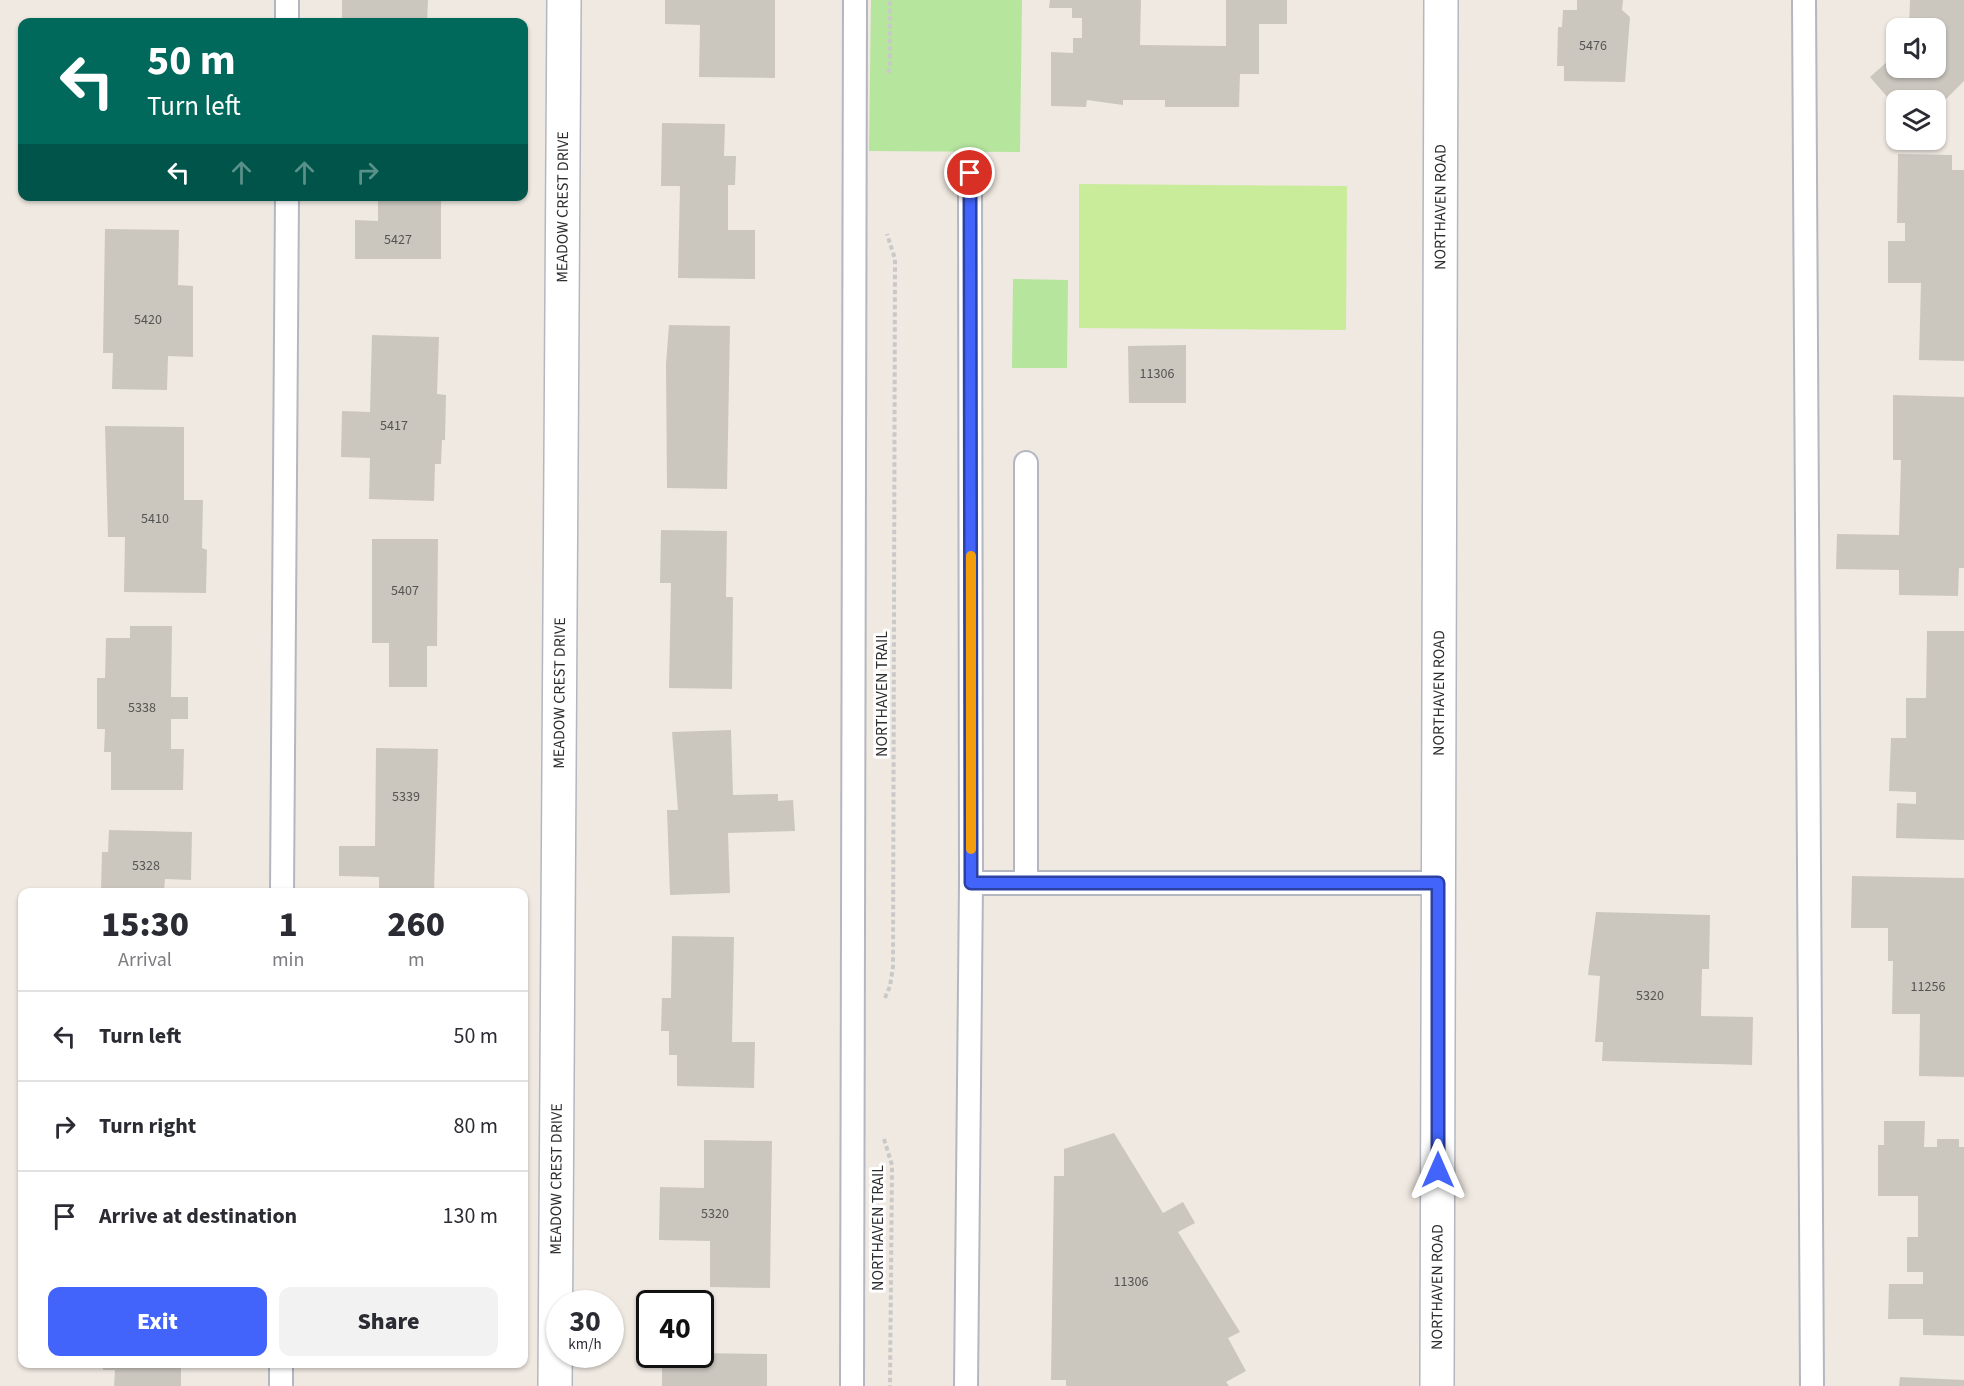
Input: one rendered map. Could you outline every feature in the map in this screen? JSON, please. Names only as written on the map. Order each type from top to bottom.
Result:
[{"type":"street","name":"MEADOW CREST DRIVE","points":[[555,1386],[564,0]]},
{"type":"street","name":"NORTHAVEN ROAD","points":[[1437,1386],[1441,0]]},
{"type":"lane","points":[[287,0],[287,18]]},
{"type":"lane","points":[[852,1386],[855,0]]},
{"type":"lane","points":[[1804,0],[1812,1386]]},
{"type":"lane","points":[[966,1386],[971,883],[970,173]]},
{"type":"lane","points":[[282,888],[287,201]]},
{"type":"lane","points":[[1026,463],[1026,883]]},
{"type":"lane","points":[[971,883],[1438,883]]},
{"type":"lane","points":[[281,1368],[281,1386]]},
{"type":"path","points":[[887,75],[890,67],[890,0]]},
{"type":"path","name":"NORTHAVEN TRAIL","points":[[881,1008],[890,986],[893,956],[895,259],[885,227]]},
{"type":"path","name":"NORTHAVEN TRAIL","points":[[881,1132],[892,1165],[891,1386]]},
{"type":"green space","points":[[871,0],[1022,0],[1020,152],[869,151]]},
{"type":"green space","points":[[1079,184],[1347,186],[1346,330],[1079,328]]},
{"type":"green space","points":[[1013,279],[1068,280],[1067,368],[1012,368]]},
{"type":"building","points":[[342,0],[428,0],[427,18],[342,18]]},
{"type":"building","points":[[665,0],[775,0],[775,78],[699,77],[700,25],[665,24]]},
{"type":"building","points":[[1050,0],[1141,0],[1140,45],[1226,46],[1226,0],[1287,0],[1287,24],[1259,24],[1259,74],[1240,74],[1239,107],[1165,107],[1165,100],[1123,100],[1123,105],[1087,100],[1086,107],[1051,106],[1051,52],[1073,53],[1073,38],[1082,38],[1082,18],[1072,18],[1072,8],[1049,8]]},
{"type":"building","points":[[1577,0],[1623,0],[1622,10],[1630,17],[1625,82],[1564,81],[1564,66],[1557,66],[1558,27],[1562,27],[1563,10],[1577,10]]},
{"type":"building","points":[[1910,0],[1964,0],[1964,81],[1946,99],[1946,90],[1886,90],[1886,95],[1870,77],[1886,63],[1886,78],[1946,78],[1946,18],[1909,18]]},
{"type":"building","points":[[662,123],[725,124],[724,156],[736,156],[735,185],[728,185],[728,230],[755,230],[755,279],[678,278],[680,186],[661,186]]},
{"type":"building","points":[[1898,154],[1952,155],[1952,170],[1964,170],[1964,361],[1919,360],[1921,283],[1888,283],[1888,241],[1905,241],[1905,223],[1897,223]]},
{"type":"building","points":[[378,201],[441,201],[441,259],[355,259],[355,220],[378,221]]},
{"type":"building","points":[[105,229],[179,230],[178,285],[193,286],[193,357],[168,356],[167,390],[112,389],[113,353],[103,353]]},
{"type":"building","points":[[669,325],[730,326],[727,489],[667,488],[666,364]]},
{"type":"building","points":[[372,335],[439,337],[437,394],[446,395],[445,440],[442,440],[441,464],[435,464],[434,501],[369,499],[370,458],[341,457],[342,411],[370,412]]},
{"type":"building","points":[[1186,345],[1186,403],[1129,403],[1128,346]]},
{"type":"building","points":[[1893,395],[1964,397],[1964,568],[1959,568],[1958,596],[1899,595],[1899,570],[1836,569],[1837,534],[1899,535],[1901,460],[1893,460]]},
{"type":"building","points":[[105,426],[184,427],[184,500],[203,500],[202,548],[207,550],[206,593],[124,592],[125,537],[108,537]]},
{"type":"building","points":[[661,530],[727,531],[726,597],[733,597],[732,689],[669,688],[671,583],[660,583]]},
{"type":"building","points":[[372,539],[438,539],[437,646],[427,646],[427,687],[389,687],[389,643],[372,643]]},
{"type":"building","points":[[130,626],[172,626],[171,697],[188,697],[188,719],[171,719],[171,749],[184,749],[183,790],[111,790],[111,752],[104,752],[105,729],[97,729],[97,678],[105,678],[106,638],[130,638]]},
{"type":"building","points":[[1927,631],[1964,631],[1964,840],[1896,838],[1897,803],[1916,804],[1916,792],[1889,791],[1891,738],[1906,738],[1906,698],[1926,698]]},
{"type":"building","points":[[731,730],[733,795],[778,794],[778,801],[793,800],[795,831],[728,833],[730,893],[670,895],[667,810],[678,810],[672,732]]},
{"type":"building","points":[[376,748],[438,749],[434,888],[379,888],[379,877],[339,876],[339,846],[375,846]]},
{"type":"building","points":[[109,830],[192,832],[191,880],[165,879],[164,888],[101,888],[102,852],[108,852]]},
{"type":"building","points":[[1852,876],[1964,878],[1964,1077],[1919,1076],[1920,1014],[1892,1014],[1893,961],[1888,961],[1888,928],[1851,928]]},
{"type":"building","points":[[1596,912],[1710,915],[1709,969],[1702,969],[1701,1016],[1753,1017],[1752,1065],[1602,1061],[1603,1042],[1595,1042],[1600,976],[1588,975]]},
{"type":"building","points":[[672,936],[734,937],[732,1042],[755,1042],[754,1088],[677,1086],[677,1055],[669,1055],[669,1031],[661,1031],[662,998],[671,998]]},
{"type":"building","points":[[1884,1121],[1925,1121],[1924,1147],[1937,1147],[1937,1139],[1959,1139],[1959,1147],[1964,1147],[1964,1336],[1923,1335],[1923,1319],[1888,1319],[1889,1284],[1923,1284],[1923,1272],[1907,1272],[1907,1237],[1918,1237],[1918,1196],[1878,1196],[1878,1145],[1884,1145]]},
{"type":"building","points":[[1114,1133],[1163,1213],[1183,1202],[1195,1223],[1178,1232],[1240,1332],[1228,1338],[1246,1371],[1226,1382],[1229,1386],[1066,1386],[1066,1380],[1051,1380],[1054,1176],[1064,1176],[1064,1149]]},
{"type":"building","points":[[704,1140],[772,1141],[770,1288],[710,1287],[710,1241],[659,1240],[660,1187],[704,1188]]},
{"type":"building","points":[[714,1353],[767,1354],[767,1386],[662,1386],[662,1368],[714,1368]]},
{"type":"building","points":[[103,1368],[181,1368],[181,1386],[114,1386],[115,1370],[103,1370]]},
{"type":"building","points":[[1900,1377],[1964,1380],[1964,1386],[1899,1386]]},
{"type":"slow traffic","points":[[971,556],[971,849]]},
{"type":"route","points":[[970,173],[971,883],[1438,883],[1438,1170]]}]
